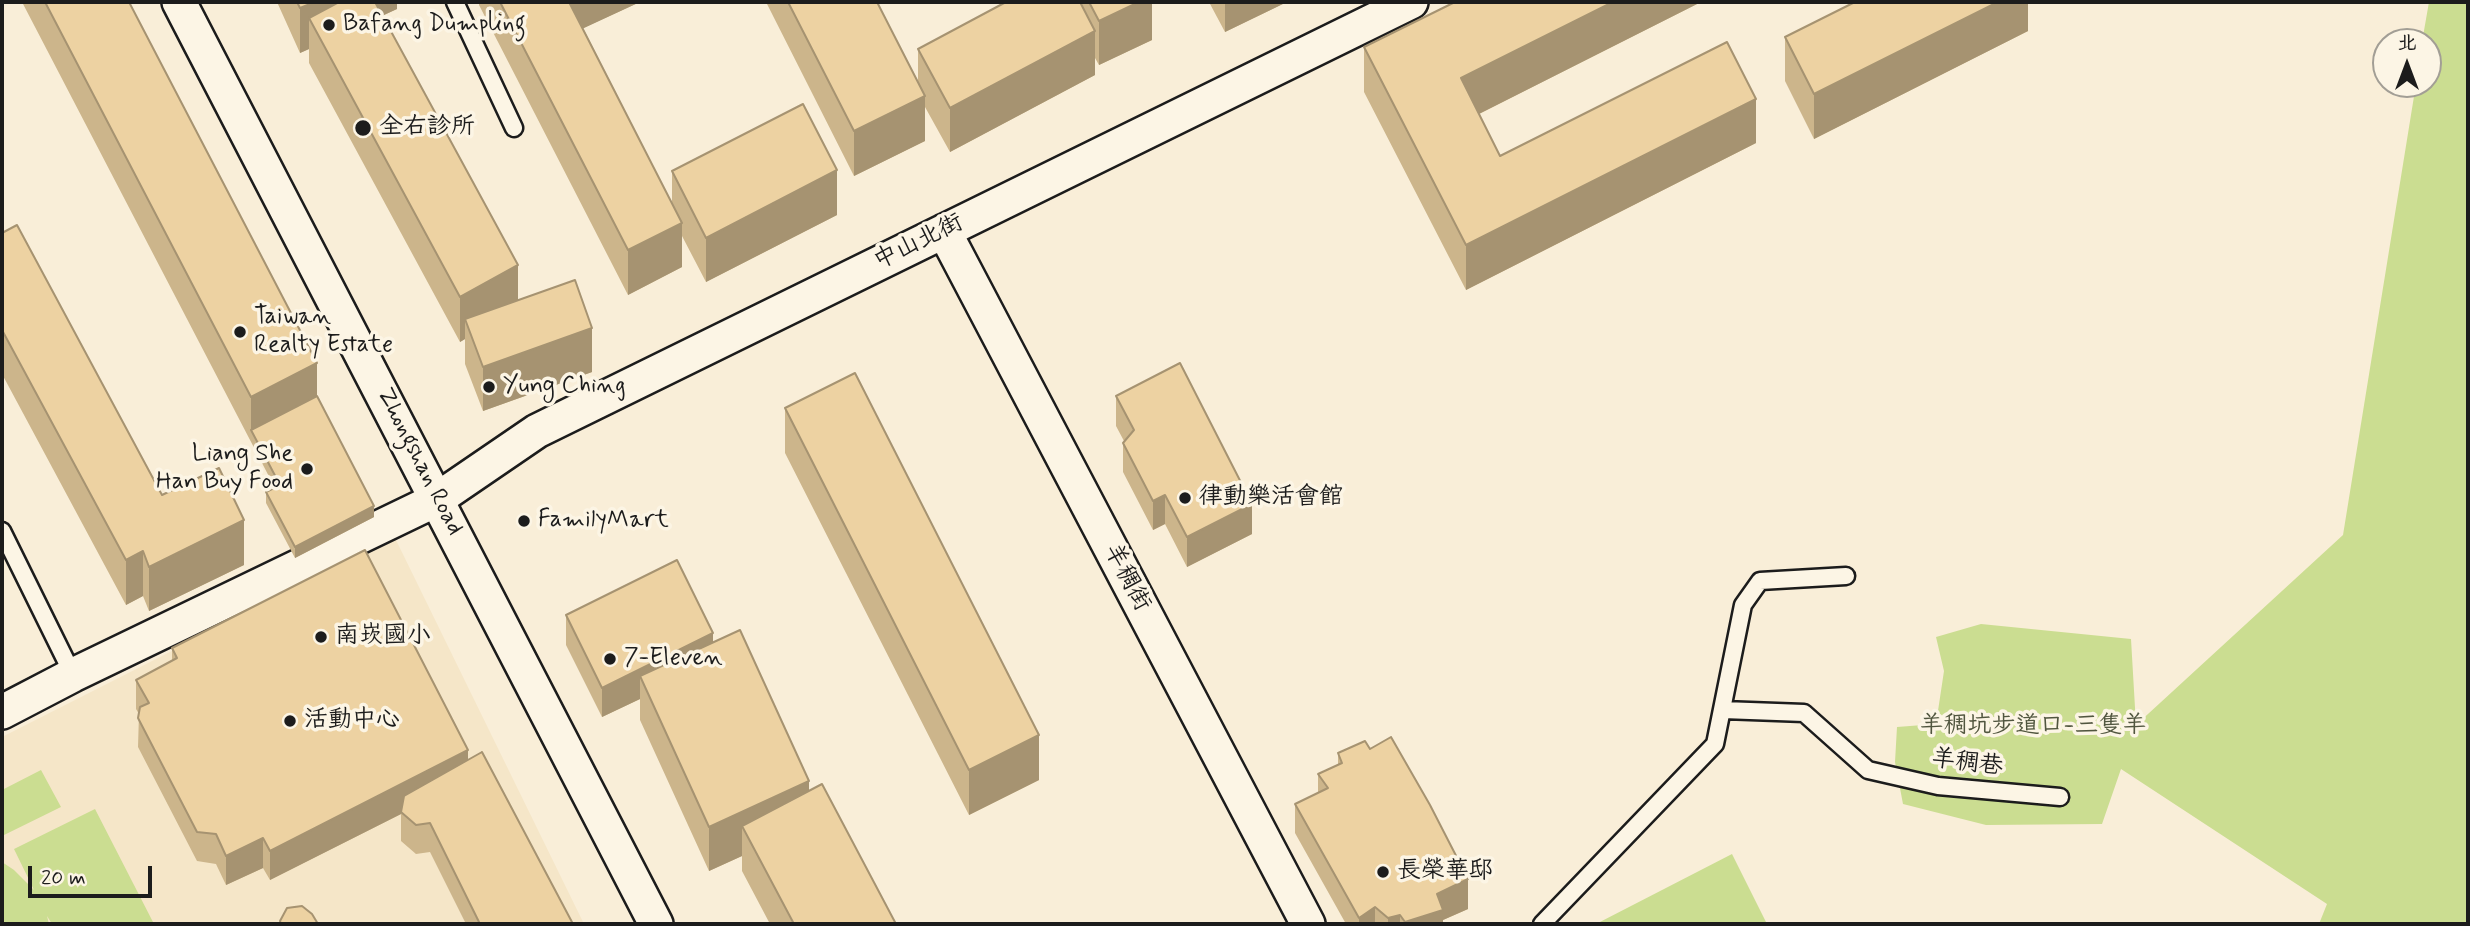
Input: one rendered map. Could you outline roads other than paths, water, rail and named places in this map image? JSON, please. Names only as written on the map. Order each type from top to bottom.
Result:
[{"type":"street","name":"Zhongshan Road","points":[[179,2],[656,924]]},
{"type":"street","name":"中山北街","points":[[2,712],[73,674],[436,500],[537,431],[1411,2]]},
{"type":"street","name":"羊稠街","points":[[944,231],[1308,924]]},
{"type":"lane","points":[[455,2],[514,128]]},
{"type":"lane","points":[[2,531],[73,674]]},
{"type":"lane","points":[[1542,924],[1716,744],[1742,605],[1760,581],[1846,576]]},
{"type":"lane","name":"羊稠巷","points":[[1723,710],[1804,713],[1868,770],[1938,786],[2060,797]]},
{"type":"place","name":"Bafang Dumpling","points":[[329,25]]},
{"type":"place","name":"全右診所","points":[[363,128]]},
{"type":"place","name":"Taiwan Realty Estate","points":[[240,332]]},
{"type":"place","name":"Yung Ching","points":[[489,387]]},
{"type":"place","name":"Liang She Han Buy Food","points":[[307,469]]},
{"type":"place","name":"律動樂活會館","points":[[1185,498]]},
{"type":"place","name":"FamilyMart","points":[[524,521]]},
{"type":"place","name":"南崁國小","points":[[321,637]]},
{"type":"place","name":"7-Eleven","points":[[610,659]]},
{"type":"place","name":"活動中心","points":[[290,721]]},
{"type":"place","name":"長榮華邸","points":[[1383,872]]},
{"type":"park label","name":"羊稠坑步道口-三隻羊","points":[[2033,727]]}]
